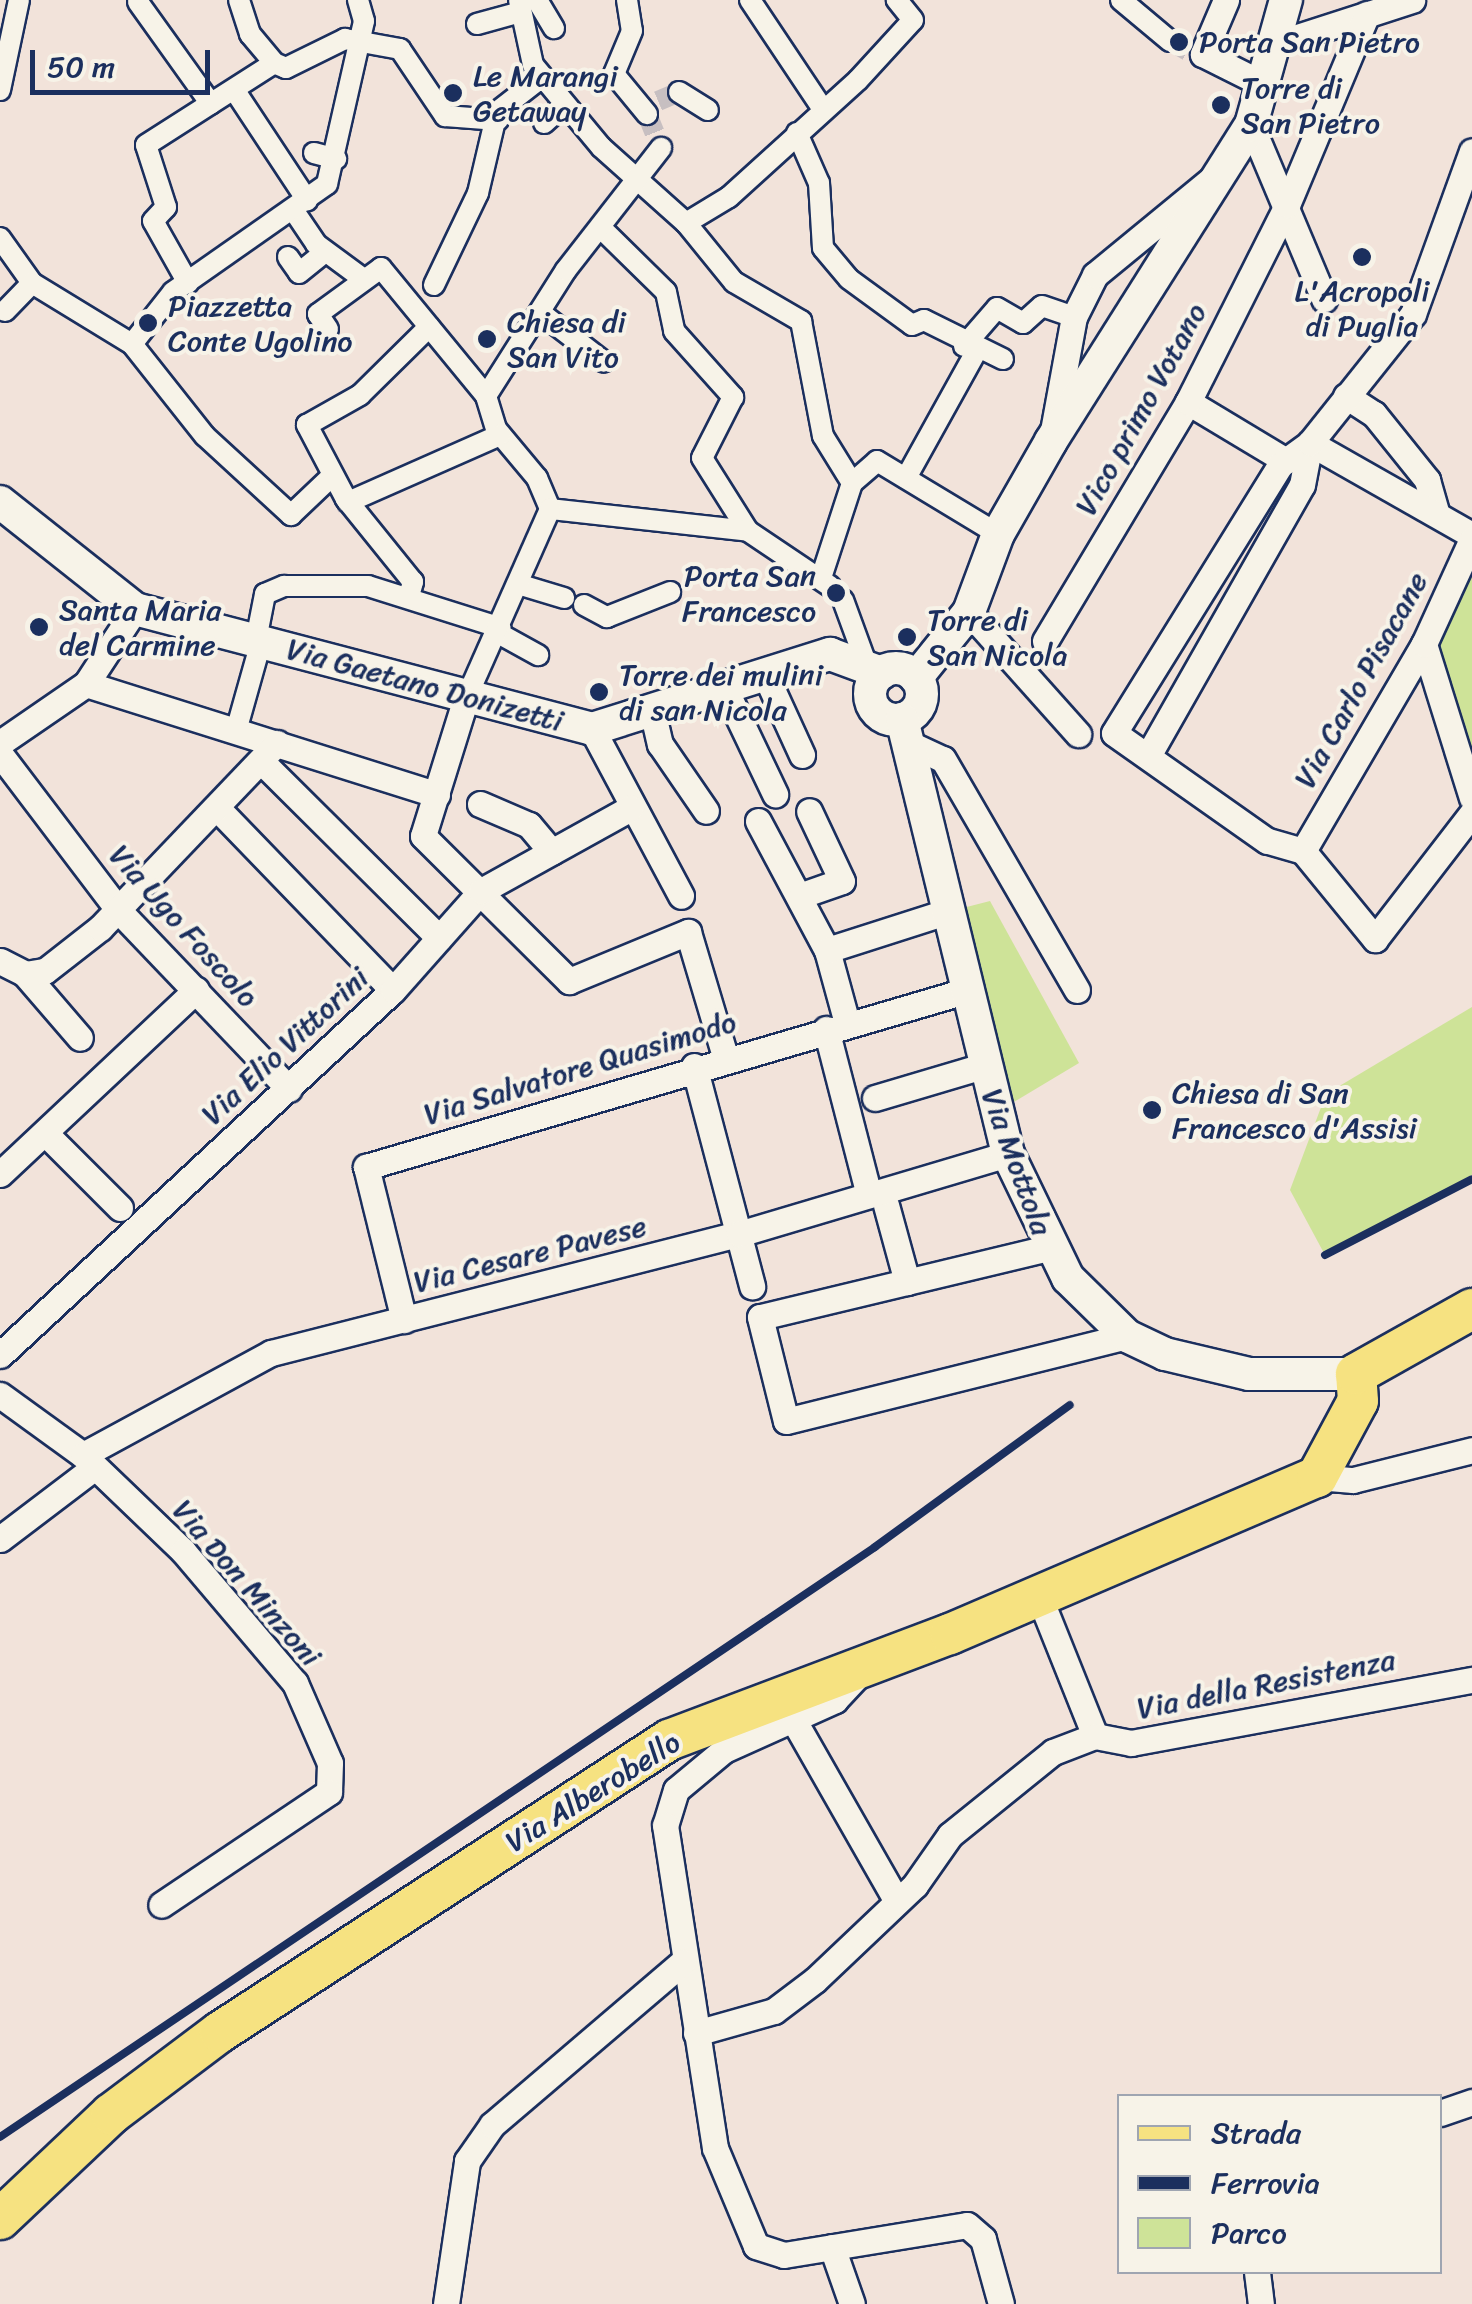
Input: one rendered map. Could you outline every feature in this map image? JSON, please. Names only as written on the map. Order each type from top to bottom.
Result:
[{"type":"main road","points":[[1317,1477],[1358,1401],[1356,1374],[1472,1309]]},
{"type":"main road","name":"Via Alberobello","points":[[0,2219],[111,2114],[220,2032],[669,1740],[864,1667],[1037,1591],[1317,1477]]},
{"type":"street","points":[[0,90],[19,0]]},
{"type":"street","points":[[239,0],[250,34],[274,62],[286,68],[357,40],[400,49],[445,116],[498,120]]},
{"type":"street","points":[[132,344],[180,288],[301,206],[336,159],[357,40],[358,0]]},
{"type":"street","points":[[537,0],[554,28]]},
{"type":"street","points":[[627,0],[632,31],[614,74],[649,108]]},
{"type":"street","points":[[750,0],[820,105]]},
{"type":"street","points":[[686,223],[729,197],[797,133],[820,105],[858,80],[914,20],[897,0]]},
{"type":"street","points":[[1122,0],[1187,48],[1262,84]]},
{"type":"street","points":[[1187,48],[1226,0]]},
{"type":"street","points":[[905,731],[920,705],[916,678],[969,612],[998,534],[1051,442],[1251,126],[1262,84],[1279,43],[1286,0]]},
{"type":"street","points":[[1279,43],[1355,12],[1412,0]]},
{"type":"street","points":[[138,1],[211,104]]},
{"type":"street","points":[[477,24],[518,6],[542,77],[636,185],[686,223],[734,282],[800,320],[823,436],[852,483]]},
{"type":"street","name":"Vico primo Votano","points":[[1045,642],[1188,402],[1287,205],[1355,12]]},
{"type":"street","points":[[180,288],[153,221],[166,207],[146,145],[236,91],[274,62]]},
{"type":"street","points":[[434,284],[478,193],[498,120],[542,77]]},
{"type":"street","points":[[236,91],[325,252],[362,278]]},
{"type":"street","points":[[679,92],[708,110]]},
{"type":"street","points":[[544,123],[564,104]]},
{"type":"street","points":[[1251,126],[1324,299]]},
{"type":"street","points":[[797,133],[818,183],[823,248],[912,325],[924,320],[971,348],[1003,359]]},
{"type":"street","points":[[486,396],[661,148]]},
{"type":"street","points":[[1472,151],[1413,314],[1310,444],[1283,463],[1114,733],[1149,754],[1267,841],[1303,851],[1375,939],[1472,814]]},
{"type":"street","points":[[314,153],[336,159]]},
{"type":"street","points":[[1051,442],[1074,317],[1095,276],[1145,226],[1224,170]]},
{"type":"street","points":[[603,230],[666,292],[674,331],[733,397],[702,458],[748,530],[831,588],[874,666],[873,706],[943,759],[1078,990]]},
{"type":"street","points":[[0,238],[32,283],[132,344],[205,436],[284,501],[291,515],[332,476]]},
{"type":"street","points":[[288,257],[299,274],[325,252]]},
{"type":"street","points":[[328,329],[318,314],[362,278],[382,268],[416,304],[486,396],[500,434],[550,509]]},
{"type":"street","points":[[5,311],[32,283]]},
{"type":"street","points":[[906,478],[971,348],[997,308],[1023,324],[1042,306],[1074,317]]},
{"type":"street","points":[[542,314],[604,362]]},
{"type":"street","points":[[409,596],[413,582],[348,502],[306,424],[360,395],[430,327]]},
{"type":"street","points":[[1346,396],[1374,414],[1426,480],[1437,514]]},
{"type":"street","points":[[1188,402],[1283,463]]},
{"type":"street","points":[[348,502],[500,434]]},
{"type":"street","points":[[1310,444],[1472,537]]},
{"type":"street","points":[[1149,754],[1302,484],[1310,444]]},
{"type":"street","points":[[831,588],[852,483],[877,461],[998,534]]},
{"type":"street","points":[[0,502],[135,608],[86,684],[0,743]]},
{"type":"street","points":[[550,509],[748,530]]},
{"type":"street","points":[[550,509],[521,584],[465,701],[423,836],[578,983],[688,932],[726,1056]]},
{"type":"street","name":"Via Carlo Pisacane","points":[[1303,851],[1424,644],[1472,537]]},
{"type":"street","points":[[521,584],[574,601],[606,617],[670,592]]},
{"type":"street","points":[[236,731],[265,594],[284,586],[409,596],[500,631],[538,655]]},
{"type":"street","name":"Via Gaetano Donizetti","points":[[135,608],[465,701],[592,729],[830,654],[916,678]]},
{"type":"street","points":[[969,612],[1078,734]]},
{"type":"street","points":[[1424,644],[1472,798]]},
{"type":"street","points":[[765,674],[802,755]]},
{"type":"street","points":[[86,684],[236,731],[269,752],[439,938]]},
{"type":"street","points":[[724,687],[775,794]]},
{"type":"street","points":[[652,710],[660,744],[706,811]]},
{"type":"street","points":[[592,729],[680,896]]},
{"type":"street","name":"Via Mottola","points":[[905,731],[983,1066],[1008,1154],[1048,1248],[1127,1336]]},
{"type":"street","points":[[269,752],[436,795]]},
{"type":"street","points":[[25,974],[45,972],[119,911],[269,752]]},
{"type":"street","name":"Via Ugo Foscolo","points":[[0,754],[119,911],[289,1089]]},
{"type":"street","points":[[480,804],[529,825],[552,852]]},
{"type":"street","points":[[217,808],[393,990]]},
{"type":"street","name":"Via Elio Vittorini","points":[[0,1355],[393,990],[482,891],[631,808]]},
{"type":"street","points":[[802,895],[842,881],[809,811]]},
{"type":"street","points":[[758,821],[802,895],[827,950],[836,1026],[878,1200],[908,1282]]},
{"type":"street","points":[[827,950],[946,912]]},
{"type":"street","points":[[0,961],[25,974],[80,1038]]},
{"type":"street","points":[[0,1174],[196,990]]},
{"type":"street","name":"Via Salvatore Quasimodo","points":[[404,1320],[366,1167],[726,1056],[965,991]]},
{"type":"street","points":[[694,1066],[752,1286]]},
{"type":"street","points":[[875,1098],[983,1066]]},
{"type":"street","points":[[44,1133],[120,1208]]},
{"type":"street","name":"Via Cesare Pavese","points":[[0,1539],[89,1461],[271,1353],[878,1200],[1008,1154]]},
{"type":"street","points":[[1048,1248],[760,1317],[786,1421],[1127,1336],[1249,1374],[1356,1374]]},
{"type":"street","name":"Via Don Minzoni","points":[[0,1395],[89,1461],[184,1550],[296,1683],[335,1778],[329,1792],[161,1906]]},
{"type":"street","name":"Via Alberobello","points":[[1317,1477],[1353,1480],[1472,1450]]},
{"type":"street","points":[[1037,1591],[1095,1736]]},
{"type":"street","points":[[864,1667],[835,1700],[724,1750],[676,1790],[666,1825],[683,1962],[715,2148],[756,2246],[784,2255],[967,2225],[983,2239],[1001,2304]]},
{"type":"street","name":"Via della Resistenza","points":[[696,2033],[774,2011],[848,1952],[894,1896],[915,1885],[950,1835],[1053,1752],[1095,1736],[1131,1744],[1472,1680]]},
{"type":"street","points":[[793,1719],[894,1896]]},
{"type":"street","points":[[446,2304],[467,2161],[492,2125],[683,1962]]},
{"type":"street","points":[[1442,2111],[1472,2102]]},
{"type":"street","points":[[832,2248],[852,2304]]},
{"type":"street","points":[[1258,2274],[1261,2304]]},
{"type":"green space","points":[[1472,548],[1472,783],[1430,643]]},
{"type":"green space","points":[[990,901],[1079,1063],[1007,1106],[955,910]]},
{"type":"green space","points":[[1472,1007],[1472,1175],[1325,1255],[1290,1190],[1326,1094]]},
{"type":"tunnel","points":[[1170,41],[1188,51]]},
{"type":"tunnel","points":[[658,101],[679,92]]},
{"type":"tunnel","points":[[647,114],[661,148]]},
{"type":"railway","points":[[1325,1255],[1472,1179]]},
{"type":"railway","points":[[0,2137],[875,1547],[1070,1405]]},
{"type":"place","name":"Porta San Pietro","points":[[1179,42]]},
{"type":"place","name":"Le Marangi Getaway","points":[[453,93]]},
{"type":"place","name":"Torre di San Pietro","points":[[1221,105]]},
{"type":"place","name":"L'Acropoli di Puglia","points":[[1362,257]]},
{"type":"place","name":"Piazzetta Conte Ugolino","points":[[148,323]]},
{"type":"place","name":"Chiesa di San Vito","points":[[487,339]]},
{"type":"place","name":"Porta San Francesco","points":[[836,593]]},
{"type":"place","name":"Santa Maria del Carmine","points":[[39,627]]},
{"type":"place","name":"Torre di San Nicola","points":[[907,637]]},
{"type":"place","name":"Torre dei mulini di san Nicola","points":[[599,692]]},
{"type":"place","name":"Chiesa di San Francesco d'Assisi","points":[[1152,1110]]}]
